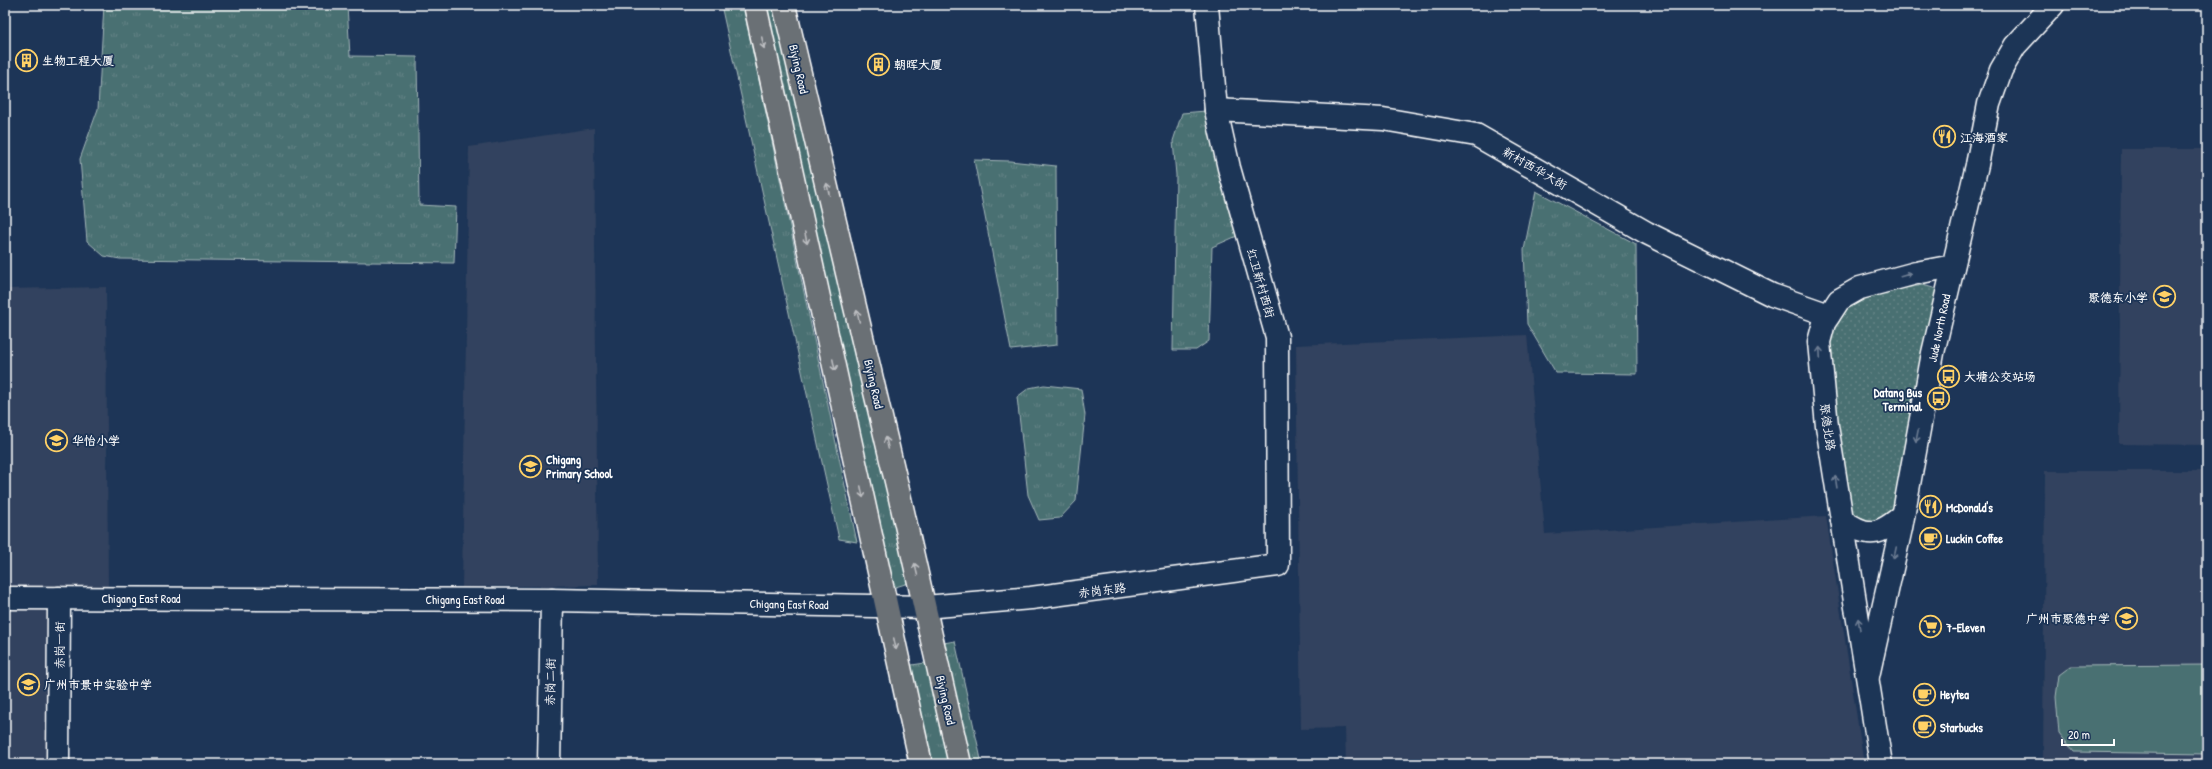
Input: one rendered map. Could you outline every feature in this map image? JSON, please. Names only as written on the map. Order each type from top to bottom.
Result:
[{"type":"main road","points":[[755,5],[921,764]]},
{"type":"main road","name":"Biying Road","points":[[784,5],[925,607],[960,764]]},
{"type":"street","name":"红卫新村西街","points":[[1207,5],[1216,110],[1229,168],[1277,337],[1278,565]]},
{"type":"street","name":"Jude North Road","points":[[1881,764],[1868,676],[1903,515],[1932,360],[1952,266],[1977,166],[1989,104],[2001,70],[2024,35],[2053,5]]},
{"type":"street","name":"新村西华大街","points":[[1216,110],[1383,119],[1476,135],[1647,232],[1772,295],[1829,315]]},
{"type":"street","name":"聚德北路","points":[[1868,676],[1842,520],[1821,370],[1820,342],[1824,323],[1839,300],[1860,288],[1916,273],[1952,266]]},
{"type":"street","points":[[1842,520],[1859,531],[1872,532],[1889,527],[1903,515]]},
{"type":"street","name":"赤岗东路","points":[[925,607],[1031,598],[1278,565]]},
{"type":"street","name":"Chigang East Road","points":[[5,598],[552,600],[925,607]]},
{"type":"street","name":"赤岗一街","points":[[58,764],[59,598]]},
{"type":"street","name":"赤岗二街","points":[[549,764],[552,600]]},
{"type":"shaded area","name":"Chigang Primary School","points":[[594,128],[598,585],[462,587],[469,147]]},
{"type":"shaded area","name":"聚德东小学","points":[[2121,149],[2207,149],[2207,445],[2119,444]]},
{"type":"shaded area","name":"华怡小学","points":[[106,287],[108,591],[5,593],[5,289]]},
{"type":"shaded area","points":[[1527,335],[1545,534],[1826,516],[1864,764],[1346,764],[1345,728],[1301,729],[1296,345]]},
{"type":"shaded area","name":"广州市聚德中学","points":[[2045,471],[2207,471],[2207,764],[2043,764]]},
{"type":"shaded area","name":"广州市景中实验中学","points":[[5,604],[55,604],[51,764],[5,764]]},
{"type":"green space","points":[[104,5],[347,5],[350,56],[417,57],[419,205],[456,207],[454,263],[120,259],[104,256],[87,241],[80,159],[98,109]]},
{"type":"green space","points":[[721,5],[743,5],[857,542],[839,539]]},
{"type":"green space","points":[[759,5],[780,5],[912,582],[889,589]]},
{"type":"green space","points":[[1206,111],[1219,133],[1237,236],[1212,247],[1209,341],[1196,350],[1173,350],[1176,175],[1173,141],[1182,113]]},
{"type":"green space","points":[[974,160],[1010,161],[1056,166],[1057,345],[1011,350]]},
{"type":"green space","points":[[1536,191],[1636,244],[1637,374],[1556,373],[1527,324],[1524,250]]},
{"type":"green space","points":[[1923,285],[1940,290],[1897,513],[1879,524],[1855,520],[1850,511],[1825,363],[1835,316],[1859,295]]},
{"type":"green space","points":[[1044,385],[1081,389],[1085,415],[1076,501],[1060,518],[1039,520],[1028,495],[1017,397],[1029,388]]},
{"type":"green space","points":[[955,641],[982,764],[966,764],[938,644]]},
{"type":"green space","points":[[932,662],[952,764],[928,764],[905,666]]},
{"type":"green space","points":[[2207,665],[2207,754],[2074,752],[2059,733],[2056,697],[2059,675],[2071,666]]},
{"type":"place","name":"生物工程大厦","points":[[27,60]]},
{"type":"place","name":"朝晖大厦","points":[[878,64]]},
{"type":"place","name":"江海酒家","points":[[1944,137]]},
{"type":"place","name":"聚德东小学","points":[[2164,297]]},
{"type":"place","name":"大塘公交站场","points":[[1948,376]]},
{"type":"place","name":"Datang Bus Terminal","points":[[1938,399]]},
{"type":"place","name":"华怡小学","points":[[56,440]]},
{"type":"place","name":"Chigang Primary School","points":[[530,466]]},
{"type":"place","name":"McDonald's","points":[[1931,507]]},
{"type":"place","name":"Luckin Coffee","points":[[1930,538]]},
{"type":"place","name":"广州市聚德中学","points":[[2126,618]]},
{"type":"place","name":"7-Eleven","points":[[1930,627]]},
{"type":"place","name":"广州市景中实验中学","points":[[29,684]]},
{"type":"place","name":"Heytea","points":[[1925,694]]},
{"type":"place","name":"Starbucks","points":[[1924,727]]}]
